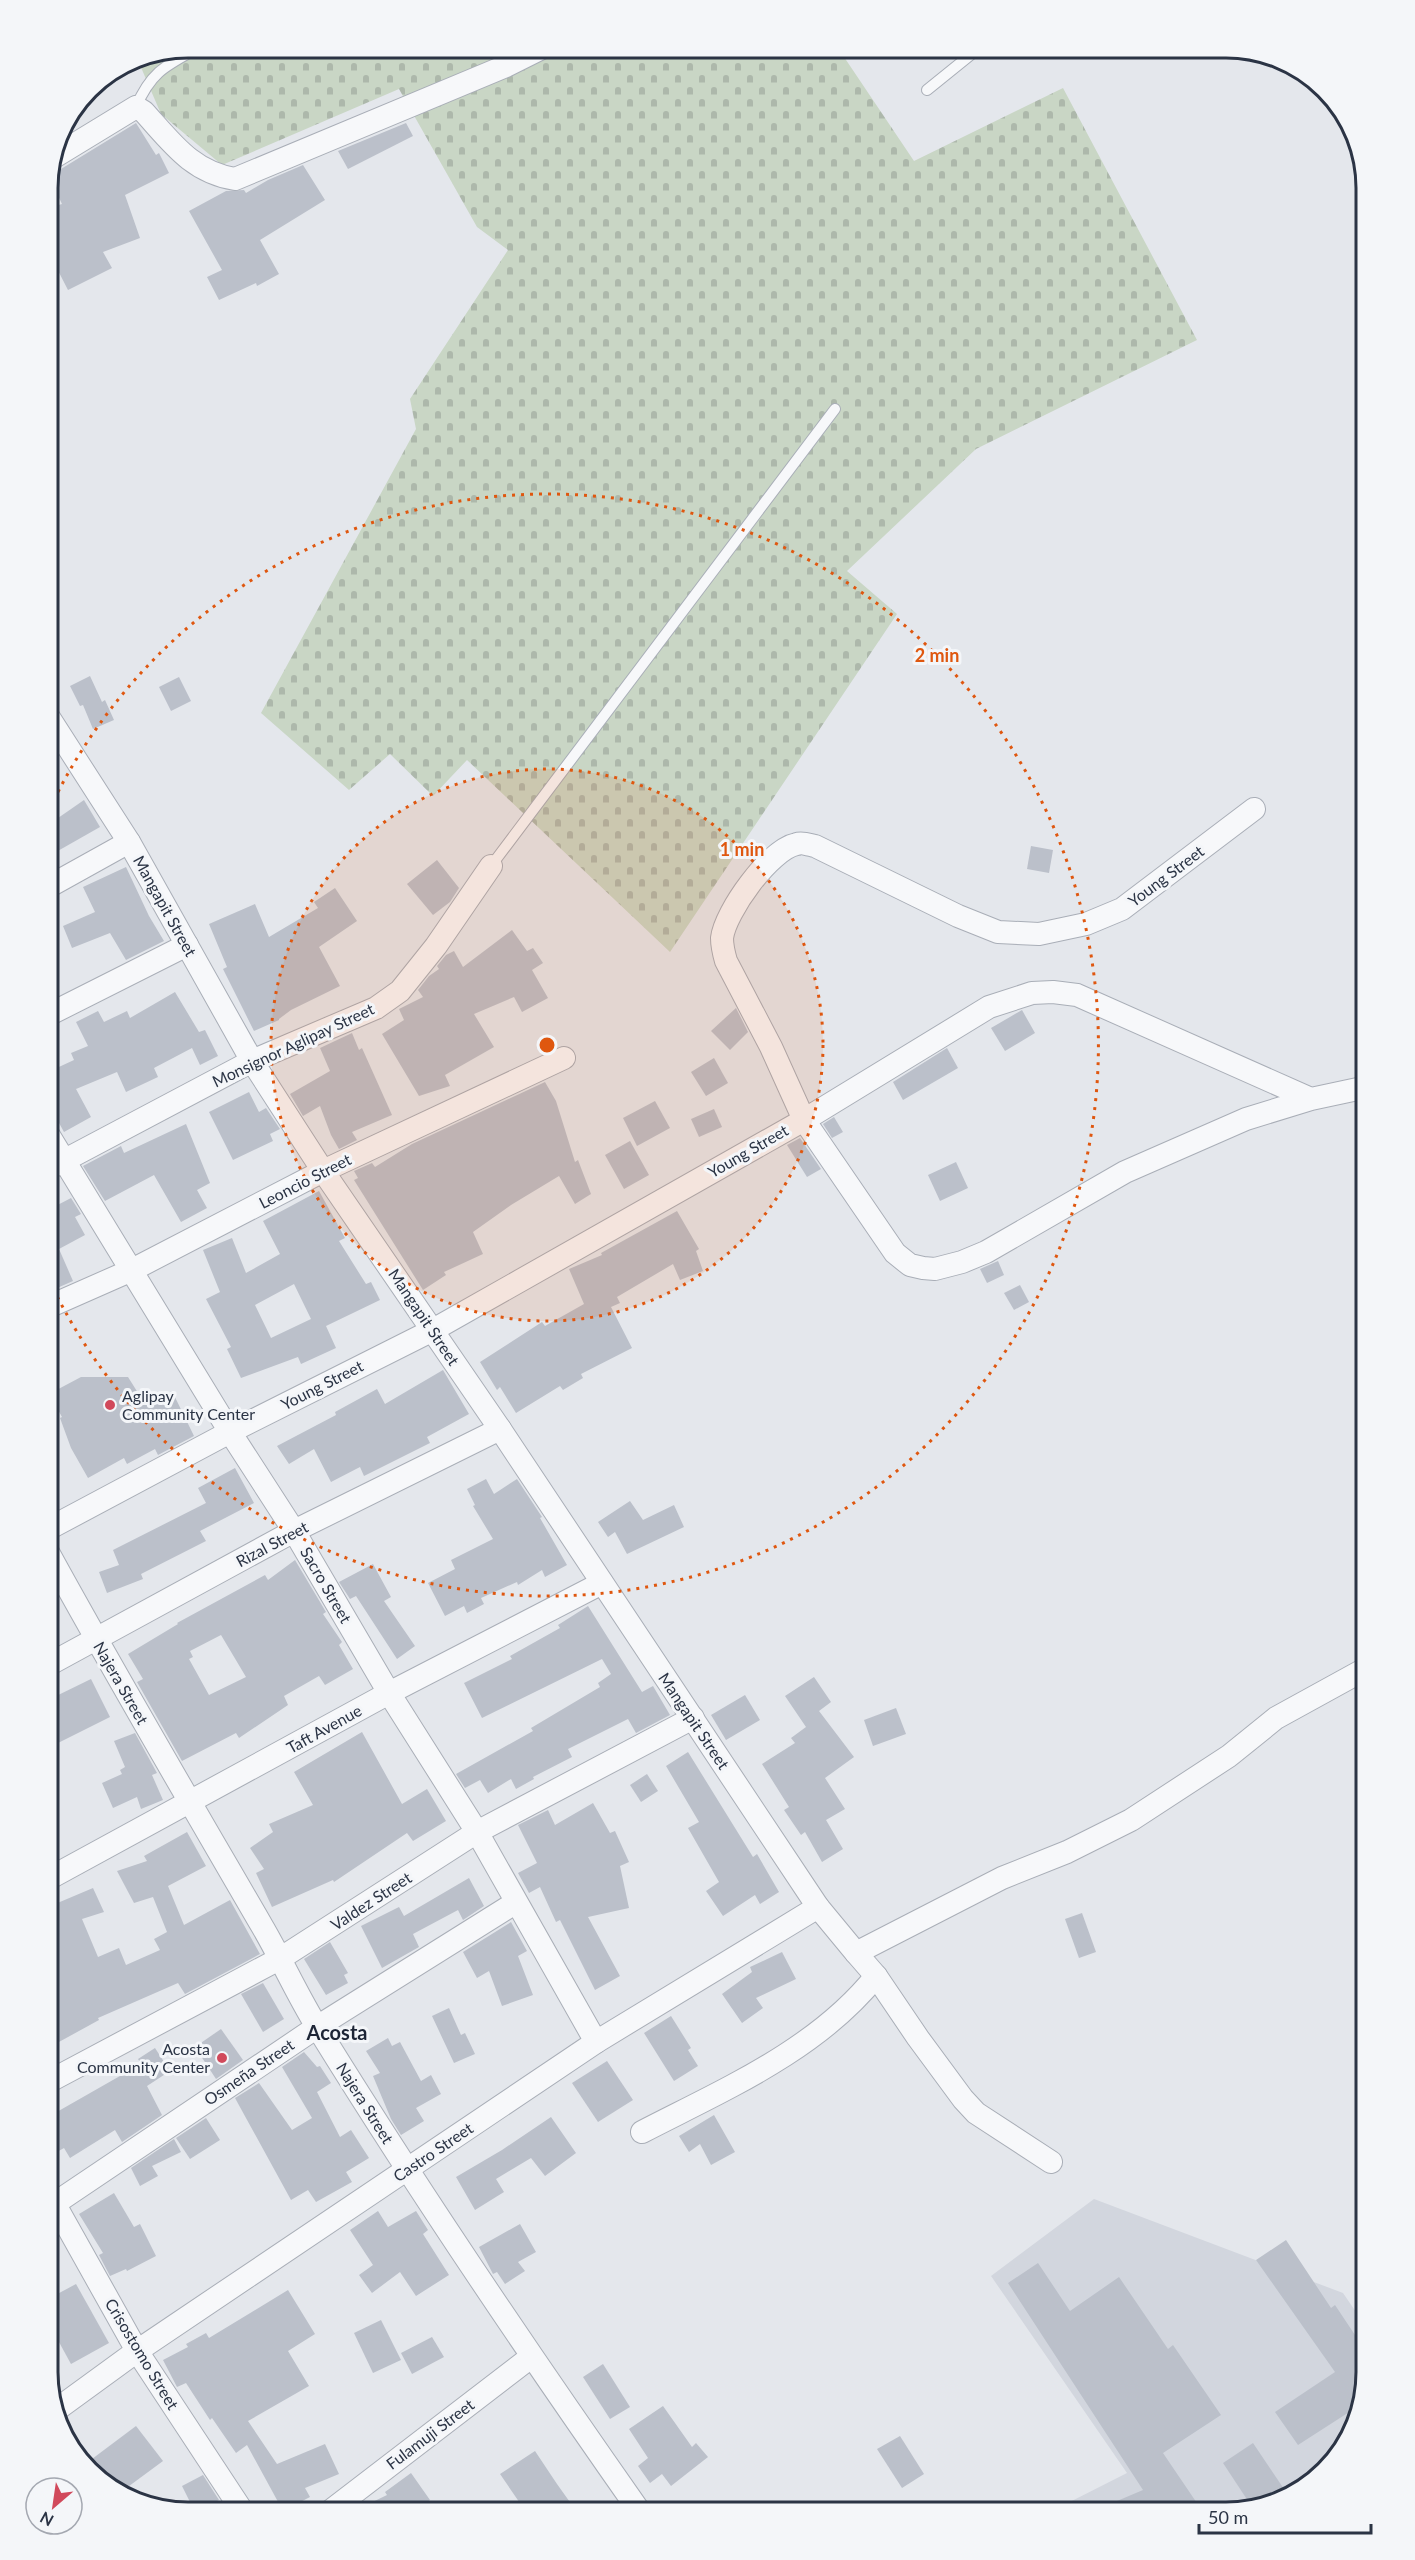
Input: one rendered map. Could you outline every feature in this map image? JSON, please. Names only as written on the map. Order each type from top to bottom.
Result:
[{"type":"street","points":[[64,150],[136,107],[144,112],[188,160],[216,176],[235,179],[521,58]]},
{"type":"street","name":"Mangapit Street","points":[[59,735],[129,842],[252,1061],[323,1171],[500,1429],[818,1907],[876,1976],[918,2038],[969,2106],[998,2128],[1051,2162]]},
{"type":"street","name":"Young Street","points":[[58,1523],[230,1431],[433,1330],[804,1120],[771,1047],[726,961],[723,948],[722,936],[728,921],[754,877],[779,851],[798,843],[815,846],[958,916],[998,932],[1039,934],[1086,924],[1122,909],[1254,809]]},
{"type":"street","points":[[59,881],[129,842]]},
{"type":"street","name":"Monsignor Aglipay Street","points":[[59,1164],[252,1061],[376,1008],[400,991],[436,946],[491,866]]},
{"type":"street","points":[[59,1010],[187,945]]},
{"type":"street","points":[[1311,1099],[1077,996],[1053,992],[1032,993],[989,1006],[804,1120],[895,1253],[910,1265],[935,1269],[986,1252],[1125,1172],[1246,1119],[1311,1099],[1356,1089]]},
{"type":"street","name":"Leoncio Street","points":[[58,1302],[132,1270],[323,1171],[564,1058]]},
{"type":"street","name":"Sacro Street","points":[[59,1169],[132,1270],[294,1531],[389,1693],[477,1833],[596,2042]]},
{"type":"street","name":"Rizal Street","points":[[58,1660],[294,1531],[500,1429]]},
{"type":"street","name":"Najera Street","points":[[58,1571],[281,1958],[317,2027],[407,2170],[531,2357],[633,2501]]},
{"type":"street","name":"Taft Avenue","points":[[58,1874],[389,1693],[602,1583]]},
{"type":"street","points":[[856,1953],[1002,1878],[1066,1852],[1131,1820],[1228,1756],[1276,1718],[1356,1674]]},
{"type":"street","name":"Valdez Street","points":[[58,2077],[281,1958],[477,1833],[693,1718]]},
{"type":"street","name":"Osmeña Street","points":[[58,2196],[317,2027],[515,1903]]},
{"type":"street","name":"Castro Street","points":[[63,2405],[137,2351],[596,2042],[818,1907]]},
{"type":"street","points":[[642,2132],[753,2075],[827,2026],[856,2001],[876,1976]]},
{"type":"street","name":"Crisostomo Street","points":[[58,2215],[137,2351],[236,2501]]},
{"type":"street","name":"Fulamuji Street","points":[[343,2501],[531,2357]]},
{"type":"lane","points":[[136,107],[155,74],[180,59]]},
{"type":"lane","points":[[927,90],[966,59]]},
{"type":"lane","points":[[491,866],[834,409]]},
{"type":"shaded area","points":[[1094,2199],[1343,2293],[1356,2312],[1355,2389],[1347,2421],[1335,2444],[1312,2469],[1292,2484],[1260,2497],[1227,2502],[1070,2502],[1127,2473],[991,2276]]},
{"type":"green space","points":[[188,58],[845,59],[914,161],[1063,88],[1197,340],[976,449],[847,571],[897,614],[670,952],[467,760],[433,796],[390,754],[349,790],[261,713],[416,429],[410,399],[508,250],[477,227],[399,89],[222,165],[161,114],[141,67],[163,61]]},
{"type":"building","points":[[136,123],[156,155],[159,153],[169,173],[125,195],[140,238],[103,252],[112,268],[68,290],[59,272],[61,169]]},
{"type":"building","points":[[406,123],[413,136],[348,169],[338,151]]},
{"type":"building","points":[[303,165],[325,200],[260,240],[279,274],[257,286],[256,283],[219,300],[207,277],[222,270],[189,211],[226,191],[244,190],[246,193],[268,180]]},
{"type":"building","points":[[90,676],[102,702],[105,700],[114,720],[93,729],[83,705],[80,706],[70,686]]},
{"type":"building","points":[[179,677],[191,701],[171,711],[159,687]]},
{"type":"building","points":[[84,800],[100,827],[59,850],[59,818]]},
{"type":"building","points":[[1031,846],[1053,850],[1049,873],[1027,869]]},
{"type":"building","points":[[437,860],[459,888],[450,902],[433,915],[407,884]]},
{"type":"building","points":[[126,867],[149,916],[164,941],[126,960],[110,933],[72,948],[63,926],[95,912],[83,887]]},
{"type":"building","points":[[335,888],[357,921],[319,947],[340,986],[291,1010],[279,1020],[254,1031],[223,969],[227,967],[209,924],[255,904],[269,937],[318,908],[314,902]]},
{"type":"building","points":[[512,930],[527,951],[533,948],[543,963],[532,970],[548,998],[522,1012],[514,997],[474,1014],[494,1047],[445,1075],[450,1086],[419,1096],[382,1034],[404,1020],[399,1009],[423,997],[418,990],[429,976],[439,969],[437,966],[446,955],[454,951],[463,967]]},
{"type":"building","points":[[175,992],[199,1032],[205,1030],[218,1056],[200,1065],[192,1048],[154,1068],[158,1077],[126,1092],[117,1072],[76,1089],[91,1117],[64,1132],[59,1122],[59,1067],[74,1060],[71,1053],[88,1046],[76,1022],[98,1011],[104,1022],[127,1011],[130,1018]]},
{"type":"building","points":[[736,1008],[748,1032],[730,1050],[711,1031]]},
{"type":"building","points":[[1022,1010],[1035,1033],[1005,1051],[991,1028]]},
{"type":"building","points":[[352,1033],[359,1050],[362,1048],[392,1115],[352,1132],[357,1140],[339,1149],[320,1106],[303,1116],[290,1094],[330,1071],[320,1048]]},
{"type":"building","points":[[947,1048],[958,1068],[903,1100],[893,1082]]},
{"type":"building","points":[[714,1058],[728,1083],[706,1096],[691,1072]]},
{"type":"building","points":[[545,1082],[556,1101],[575,1162],[578,1160],[591,1194],[575,1204],[559,1176],[511,1205],[473,1232],[483,1254],[444,1272],[446,1275],[423,1290],[354,1180],[358,1178],[354,1171],[372,1163],[375,1167],[412,1144]]},
{"type":"building","points":[[249,1092],[259,1112],[266,1108],[280,1129],[270,1134],[273,1141],[233,1160],[209,1112]]},
{"type":"building","points":[[655,1101],[670,1128],[637,1146],[623,1118]]},
{"type":"building","points":[[714,1109],[722,1127],[699,1137],[691,1119]]},
{"type":"building","points":[[834,1117],[843,1132],[832,1138],[823,1124]]},
{"type":"building","points":[[186,1124],[210,1183],[197,1190],[207,1208],[181,1222],[154,1175],[105,1201],[83,1166],[121,1146],[124,1153]]},
{"type":"building","points":[[800,1138],[821,1169],[807,1177],[787,1145]]},
{"type":"building","points":[[630,1141],[649,1175],[624,1189],[605,1155]]},
{"type":"building","points":[[956,1162],[968,1188],[940,1201],[928,1175]]},
{"type":"building","points":[[319,1191],[345,1238],[339,1241],[366,1284],[371,1282],[380,1300],[326,1326],[336,1348],[301,1364],[298,1357],[241,1378],[227,1349],[231,1347],[206,1299],[220,1292],[203,1250],[232,1238],[246,1273],[280,1254],[263,1221]],"holes":[[[294,1284],[311,1319],[271,1338],[255,1305]]]},
{"type":"building","points":[[71,1198],[81,1214],[75,1217],[85,1235],[59,1249],[73,1281],[58,1287],[59,1205]]},
{"type":"building","points":[[677,1211],[699,1249],[696,1251],[703,1271],[680,1280],[673,1264],[617,1297],[620,1303],[611,1307],[632,1348],[581,1374],[583,1378],[563,1390],[560,1386],[516,1413],[500,1387],[497,1390],[480,1362],[542,1322],[545,1326],[584,1304],[569,1269],[602,1255],[601,1253]]},
{"type":"building","points":[[998,1261],[1004,1275],[987,1283],[980,1269]]},
{"type":"building","points":[[1020,1285],[1029,1302],[1014,1310],[1004,1293]]},
{"type":"building","points":[[443,1370],[469,1414],[427,1437],[430,1443],[364,1476],[360,1467],[331,1482],[314,1449],[289,1464],[277,1446],[336,1415],[335,1412],[377,1389],[385,1404]]},
{"type":"building","points":[[81,1377],[128,1377],[145,1404],[172,1391],[194,1436],[158,1455],[155,1449],[127,1464],[124,1458],[88,1478],[71,1448],[60,1418],[62,1417],[58,1411],[58,1389]]},
{"type":"building","points":[[235,1468],[254,1503],[200,1531],[206,1541],[141,1574],[143,1579],[107,1593],[99,1572],[119,1565],[113,1550],[206,1503],[198,1488]]},
{"type":"building","points":[[486,1479],[494,1494],[517,1479],[542,1517],[540,1518],[567,1565],[545,1577],[542,1570],[518,1585],[517,1582],[481,1598],[484,1604],[467,1613],[464,1606],[445,1616],[428,1583],[455,1569],[451,1560],[493,1539],[473,1506],[475,1505],[467,1489]]},
{"type":"building","points":[[630,1501],[643,1520],[674,1505],[684,1527],[627,1554],[615,1532],[608,1537],[598,1522]]},
{"type":"building","points":[[295,1560],[326,1612],[323,1614],[342,1642],[339,1645],[353,1669],[325,1685],[319,1676],[284,1696],[288,1705],[239,1738],[236,1733],[182,1761],[137,1682],[143,1679],[128,1654],[177,1623],[265,1575],[268,1580]],"holes":[[[221,1635],[246,1677],[209,1695],[189,1659],[193,1657],[190,1651]]]},
{"type":"building","points":[[373,1564],[391,1597],[384,1601],[415,1646],[397,1659],[356,1596],[350,1599],[339,1582]]},
{"type":"building","points":[[588,1606],[642,1692],[653,1686],[670,1715],[636,1733],[628,1719],[568,1749],[572,1757],[533,1777],[534,1779],[516,1789],[511,1779],[488,1793],[480,1780],[465,1788],[456,1774],[533,1731],[531,1728],[600,1687],[598,1683],[611,1674],[602,1659],[482,1718],[464,1683],[512,1659],[510,1656],[560,1628],[558,1625]]},
{"type":"building","points":[[814,1677],[831,1702],[819,1711],[854,1757],[825,1778],[845,1809],[826,1820],[843,1849],[822,1862],[805,1832],[801,1835],[784,1810],[789,1807],[762,1764],[795,1743],[791,1738],[806,1727],[785,1696]]},
{"type":"building","points":[[91,1679],[110,1717],[58,1743],[58,1695]]},
{"type":"building","points":[[745,1695],[760,1720],[726,1740],[711,1715]]},
{"type":"building","points":[[896,1708],[906,1734],[873,1746],[864,1720]]},
{"type":"building","points":[[362,1732],[402,1804],[427,1789],[446,1821],[413,1841],[407,1833],[334,1882],[333,1880],[272,1907],[256,1873],[264,1869],[250,1848],[273,1832],[269,1824],[313,1805],[294,1772]]},
{"type":"building","points":[[135,1733],[157,1773],[152,1775],[163,1800],[141,1809],[137,1797],[113,1808],[102,1783],[122,1774],[120,1770],[125,1767],[114,1741]]},
{"type":"building","points":[[688,1752],[753,1857],[757,1854],[779,1892],[760,1904],[755,1895],[723,1916],[706,1891],[719,1882],[688,1828],[699,1822],[666,1766]]},
{"type":"building","points":[[647,1774],[658,1791],[641,1802],[630,1785]]},
{"type":"building","points":[[593,1803],[610,1833],[615,1831],[629,1862],[620,1866],[629,1908],[588,1917],[620,1976],[595,1990],[560,1920],[556,1922],[540,1887],[529,1893],[518,1873],[537,1863],[518,1825],[548,1810],[555,1825]]},
{"type":"building","points":[[187,1832],[206,1866],[168,1886],[184,1925],[230,1900],[260,1954],[185,1994],[178,1983],[98,2018],[99,2020],[58,2042],[58,1903],[93,1888],[104,1912],[82,1919],[98,1957],[119,1948],[126,1965],[160,1950],[154,1939],[167,1932],[153,1897],[134,1903],[117,1871],[147,1861],[144,1856]]},
{"type":"building","points":[[469,1878],[484,1906],[463,1920],[458,1910],[413,1934],[419,1947],[382,1968],[361,1926],[399,1907],[404,1916]]},
{"type":"building","points":[[1082,1913],[1096,1952],[1079,1958],[1065,1919]]},
{"type":"building","points":[[511,1922],[527,1951],[518,1956],[533,1995],[502,2006],[489,1971],[477,1978],[463,1952]]},
{"type":"building","points":[[330,1942],[348,1973],[344,1975],[348,1983],[326,1995],[304,1959]]},
{"type":"building","points":[[782,1952],[796,1979],[756,1998],[763,2008],[742,2023],[722,1994],[752,1972],[750,1967]]},
{"type":"building","points":[[263,1983],[284,2019],[263,2032],[241,1994]]},
{"type":"building","points":[[449,2008],[461,2035],[465,2033],[475,2054],[454,2063],[432,2016]]},
{"type":"building","points":[[671,2016],[691,2048],[688,2050],[698,2066],[674,2081],[644,2033]]},
{"type":"building","name":"Acosta Community Center","points":[[221,2029],[243,2060],[216,2079],[195,2047]]},
{"type":"building","points":[[388,2038],[392,2046],[400,2042],[421,2081],[431,2075],[441,2094],[416,2108],[424,2121],[401,2135],[391,2119],[373,2076],[380,2073],[366,2051]]},
{"type":"building","points":[[155,2048],[170,2071],[147,2086],[162,2115],[122,2142],[115,2130],[70,2158],[64,2148],[58,2151],[58,2111],[141,2064],[138,2059]]},
{"type":"building","points":[[304,2052],[317,2067],[320,2066],[331,2083],[317,2092],[340,2137],[351,2130],[369,2158],[346,2172],[352,2182],[316,2202],[308,2190],[291,2200],[235,2098],[259,2083],[292,2130],[312,2118],[282,2067]]},
{"type":"building","points":[[607,2061],[633,2100],[598,2122],[572,2083]]},
{"type":"building","points":[[714,2115],[735,2152],[711,2165],[700,2144],[689,2152],[679,2136]]},
{"type":"building","points":[[551,2117],[576,2153],[545,2176],[531,2158],[496,2179],[504,2192],[475,2210],[456,2177]]},
{"type":"building","points":[[206,2118],[220,2140],[190,2159],[176,2138]]},
{"type":"building","points":[[174,2139],[181,2152],[152,2166],[158,2176],[140,2186],[131,2168]]},
{"type":"building","points":[[114,2193],[134,2227],[140,2224],[156,2256],[127,2271],[126,2269],[110,2276],[99,2255],[103,2253],[79,2214]]},
{"type":"building","points":[[378,2211],[388,2227],[416,2211],[428,2230],[423,2234],[449,2275],[416,2296],[400,2272],[372,2293],[359,2275],[373,2265],[350,2230]]},
{"type":"building","points":[[520,2224],[536,2252],[518,2262],[525,2271],[505,2284],[497,2272],[493,2274],[479,2247]]},
{"type":"building","points":[[1286,2240],[1331,2308],[1335,2305],[1356,2336],[1355,2389],[1350,2412],[1298,2445],[1275,2412],[1335,2372],[1256,2260]]},
{"type":"building","points":[[1038,2263],[1070,2311],[1119,2277],[1168,2349],[1173,2345],[1221,2415],[1163,2453],[1196,2502],[1115,2502],[1143,2490],[1008,2283]]},
{"type":"building","points":[[76,2284],[109,2343],[71,2364],[58,2340],[58,2294]]},
{"type":"building","points":[[288,2290],[315,2334],[288,2351],[309,2386],[248,2421],[277,2464],[325,2444],[339,2474],[305,2488],[310,2497],[302,2501],[278,2501],[247,2445],[236,2453],[212,2418],[210,2420],[186,2383],[177,2387],[163,2360],[188,2347],[186,2344],[206,2333],[209,2338]]},
{"type":"building","points":[[381,2320],[401,2360],[373,2373],[354,2333]]},
{"type":"building","points":[[432,2337],[444,2357],[412,2374],[401,2353]]},
{"type":"building","points":[[603,2364],[630,2407],[610,2419],[583,2377]]},
{"type":"building","points":[[663,2406],[692,2447],[696,2443],[708,2457],[671,2486],[662,2474],[650,2483],[638,2466],[648,2458],[629,2429]]},
{"type":"building","points":[[136,2426],[163,2461],[128,2487],[116,2480],[93,2459]]},
{"type":"building","points":[[900,2436],[924,2474],[902,2488],[877,2449]]},
{"type":"building","points":[[1253,2443],[1283,2488],[1247,2500],[1223,2463]]},
{"type":"building","points":[[535,2451],[569,2501],[519,2501],[500,2474]]},
{"type":"building","points":[[411,2473],[430,2500],[374,2501],[387,2495],[385,2492]]},
{"type":"building","points":[[203,2475],[219,2500],[190,2501],[182,2486]]},
{"type":"place","name":"Aglipay Community Center","points":[[110,1405]]},
{"type":"place","name":"Acosta Community Center","points":[[222,2058]]},
{"type":"district","name":"Acosta","points":[[337,2033]]}]
